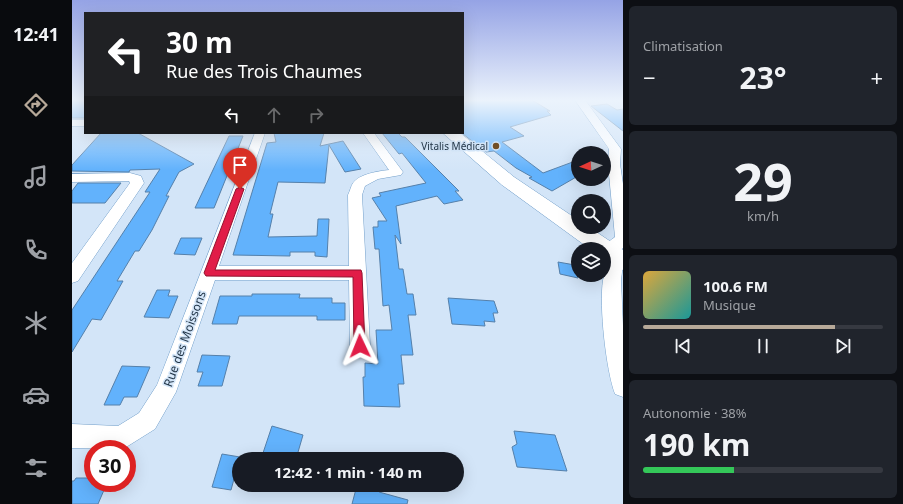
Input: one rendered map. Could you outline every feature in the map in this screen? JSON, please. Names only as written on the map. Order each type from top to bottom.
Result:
[{"type":"main road","points":[[445,134],[486,174],[581,242]]},
{"type":"main road","points":[[452,134],[508,181],[618,256]]},
{"type":"street","points":[[599,124],[619,148],[614,164],[618,256],[612,280],[612,316],[620,375],[623,386]]},
{"type":"street","name":"Rue des Moissons","points":[[72,436],[121,438],[148,421],[166,392],[260,134]]},
{"type":"street","points":[[360,346],[355,195],[358,184],[374,176],[397,172],[369,134]]},
{"type":"street","points":[[72,178],[130,177],[136,179],[137,183],[72,276]]},
{"type":"street","points":[[209,273],[357,273]]},
{"type":"building","points":[[464,124],[522,124],[510,127],[524,136],[502,142],[543,173],[571,163],[571,180],[552,191],[529,178],[532,177],[516,168],[494,151],[486,152],[463,134]]},
{"type":"building","points":[[613,124],[623,124],[623,131]]},
{"type":"building","points":[[100,134],[140,134],[194,164],[179,172],[166,196],[169,196],[152,230],[139,251],[135,251],[117,281],[123,281],[101,320],[92,319],[72,352],[72,310],[150,192],[145,192],[160,169],[130,170],[129,172],[72,171],[72,165]]},
{"type":"building","points":[[274,134],[324,134],[320,146],[343,141],[361,169],[345,172],[329,145],[325,183],[278,182],[270,214],[273,214],[268,237],[317,236],[318,219],[329,219],[327,257],[315,256],[315,252],[290,252],[290,256],[233,255],[267,143],[276,142]]},
{"type":"building","points":[[383,134],[399,134],[402,137],[405,137],[459,191],[455,191],[463,200],[444,204],[437,196],[396,206],[401,244],[395,235],[399,269],[403,269],[407,294],[413,294],[416,315],[408,315],[413,355],[401,355],[404,384],[398,384],[400,407],[364,406],[363,377],[365,377],[365,363],[378,364],[376,330],[392,330],[389,305],[383,306],[379,249],[375,249],[373,227],[378,227],[378,221],[387,221],[372,198],[381,196],[379,193],[426,183],[402,153],[399,154]]},
{"type":"building","points":[[229,136],[243,136],[214,208],[195,208]]},
{"type":"building","points":[[78,183],[121,183],[105,203],[72,203],[72,191]]},
{"type":"building","points":[[181,238],[202,238],[195,255],[174,254]]},
{"type":"building","points":[[558,262],[571,264],[571,276],[560,274]]},
{"type":"building","points":[[157,290],[170,290],[168,296],[178,296],[169,318],[144,317]]},
{"type":"building","points":[[252,294],[300,294],[299,298],[332,298],[332,303],[345,303],[345,320],[317,320],[317,316],[239,316],[237,324],[212,324],[220,296],[252,296]]},
{"type":"building","points":[[448,298],[494,301],[498,313],[493,313],[495,322],[484,321],[485,326],[452,324]]},
{"type":"building","points":[[202,355],[230,356],[222,386],[198,386],[203,372],[197,372]]},
{"type":"building","points":[[122,366],[150,367],[137,397],[124,397],[120,405],[104,405]]},
{"type":"building","points":[[272,426],[303,435],[298,452],[263,452]]},
{"type":"building","points":[[514,431],[555,435],[567,471],[517,467],[512,447],[517,444]]},
{"type":"building","points":[[222,454],[232,456],[231,490],[212,487]]},
{"type":"building","points":[[76,478],[84,478],[84,492],[103,492],[98,504],[72,504],[72,481]]},
{"type":"building","points":[[355,492],[379,492],[408,500],[407,504],[352,504]]},
{"type":"place","name":"Vitalis Médical","points":[[496,146]]},
{"type":"route","points":[[240,189],[209,273],[357,273],[360,346]]}]
